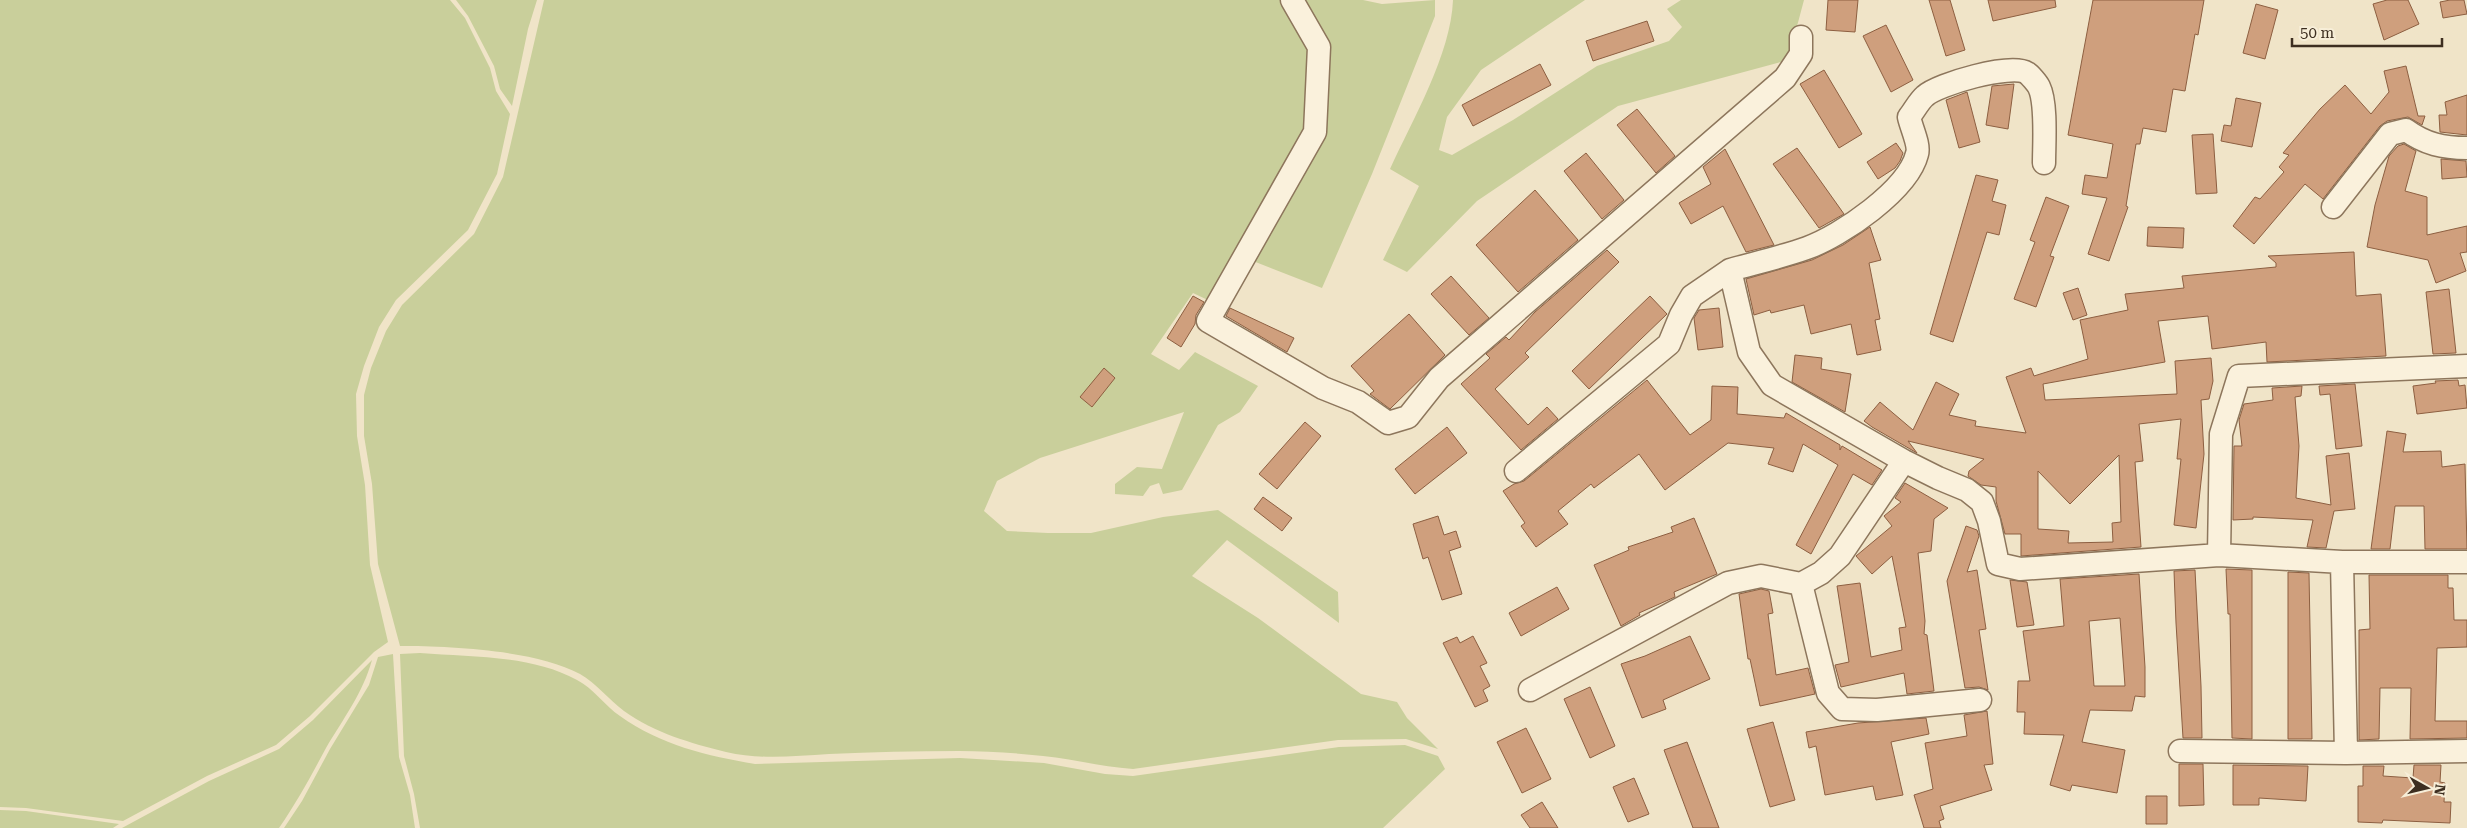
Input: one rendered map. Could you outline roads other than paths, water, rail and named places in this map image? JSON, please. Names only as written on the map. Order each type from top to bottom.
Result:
[{"type":"street","points":[[1292,0],[1320,47],[1315,132],[1208,321],[1323,388],[1358,402],[1388,423],[1408,417],[1439,378],[1785,78],[1801,54],[1802,37]]},
{"type":"street","points":[[1516,471],[1669,344],[1681,314],[1692,296],[1730,270],[1809,247],[1866,215],[1896,188],[1911,169],[1918,152],[1909,117],[1925,95],[1958,81],[1995,71],[2015,70],[2027,73],[2040,88],[2044,116],[2044,163]]},
{"type":"street","points":[[2333,207],[2390,134],[2406,130],[2421,141],[2448,148],[2467,148]]},
{"type":"street","points":[[1730,270],[1749,352],[1772,385],[1904,460],[1938,478],[1967,490],[1982,502],[1990,521],[1998,564],[2020,569],[2219,555],[2466,567]]},
{"type":"street","points":[[2219,555],[2221,434],[2239,376],[2467,366]]},
{"type":"street","points":[[1530,690],[1728,583],[1761,576],[1801,584],[1821,573],[1840,556],[1904,460]]},
{"type":"street","points":[[2342,562],[2346,753]]},
{"type":"street","points":[[1801,584],[1828,693],[1842,710],[1877,710],[1980,700]]},
{"type":"street","points":[[2180,751],[2346,753],[2467,751]]}]
